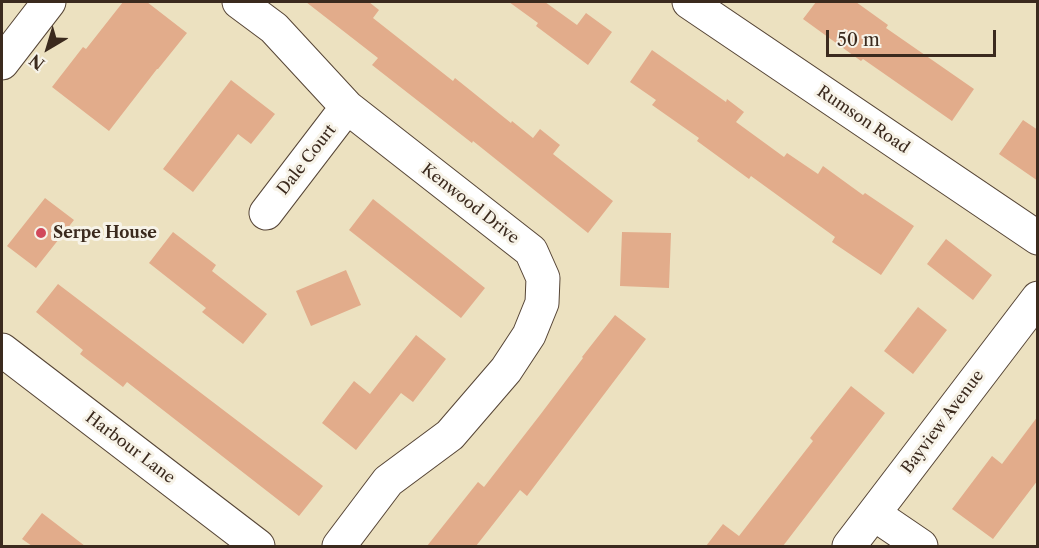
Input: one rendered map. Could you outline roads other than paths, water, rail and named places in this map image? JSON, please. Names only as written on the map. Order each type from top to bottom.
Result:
[{"type":"street","points":[[2,63],[48,2]]},
{"type":"street","name":"Kenwood Drive","points":[[239,2],[274,28],[347,107],[531,251],[543,278],[542,303],[529,335],[506,370],[450,435],[388,481],[339,546]]},
{"type":"street","name":"Rumson Road","points":[[689,2],[1038,238]]},
{"type":"street","name":"Dale Court","points":[[266,213],[347,107]]},
{"type":"street","name":"Bayview Avenue","points":[[849,546],[1038,298]]},
{"type":"street","name":"Harbour Lane","points":[[2,350],[258,546]]},
{"type":"street","points":[[874,514],[921,546]]},
{"type":"place","name":"Serpe House","points":[[41,233]]}]
